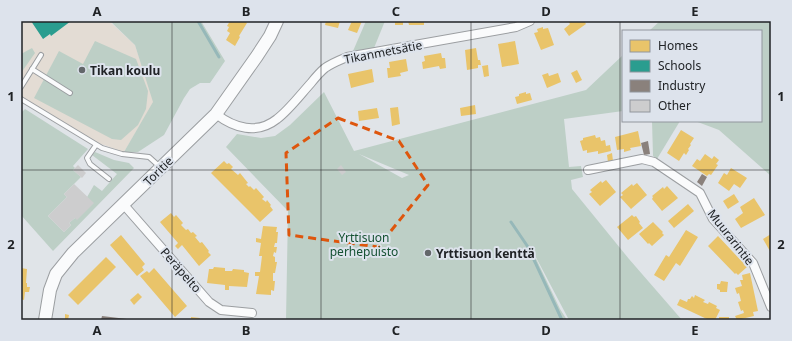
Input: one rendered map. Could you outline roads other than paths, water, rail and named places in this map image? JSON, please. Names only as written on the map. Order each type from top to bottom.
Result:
[{"type":"street","name":"Toritie","points":[[45,320],[50,290],[56,274],[73,253],[216,114],[257,56],[270,36],[277,21]]},
{"type":"street","name":"Tikanmetsätie","points":[[216,114],[229,123],[240,127],[252,128],[263,126],[279,118],[324,68],[347,57],[516,27],[530,21]]},
{"type":"street","name":"Muurarintie","points":[[588,170],[642,159],[654,162],[700,193],[714,219],[753,262],[771,307]]},
{"type":"street","name":"Peräpelto","points":[[124,204],[209,302],[221,310],[252,313]]},
{"type":"lane","points":[[21,87],[41,55]]},
{"type":"lane","points":[[32,69],[70,93]]},
{"type":"lane","points":[[21,99],[102,148],[122,154],[149,157],[161,168]]},
{"type":"lane","points":[[96,145],[87,158],[90,164],[109,179]]},
{"type":"waterway","points":[[198,21],[219,57]]},
{"type":"waterway","points":[[511,222],[528,247],[562,320]]},
{"type":"place","name":"Tikan koulu","points":[[82,70]]},
{"type":"place","name":"Yrttisuon kenttä","points":[[428,253]]},
{"type":"park label","name":"Yrttisuon perhepuisto","points":[[364,244]]}]
